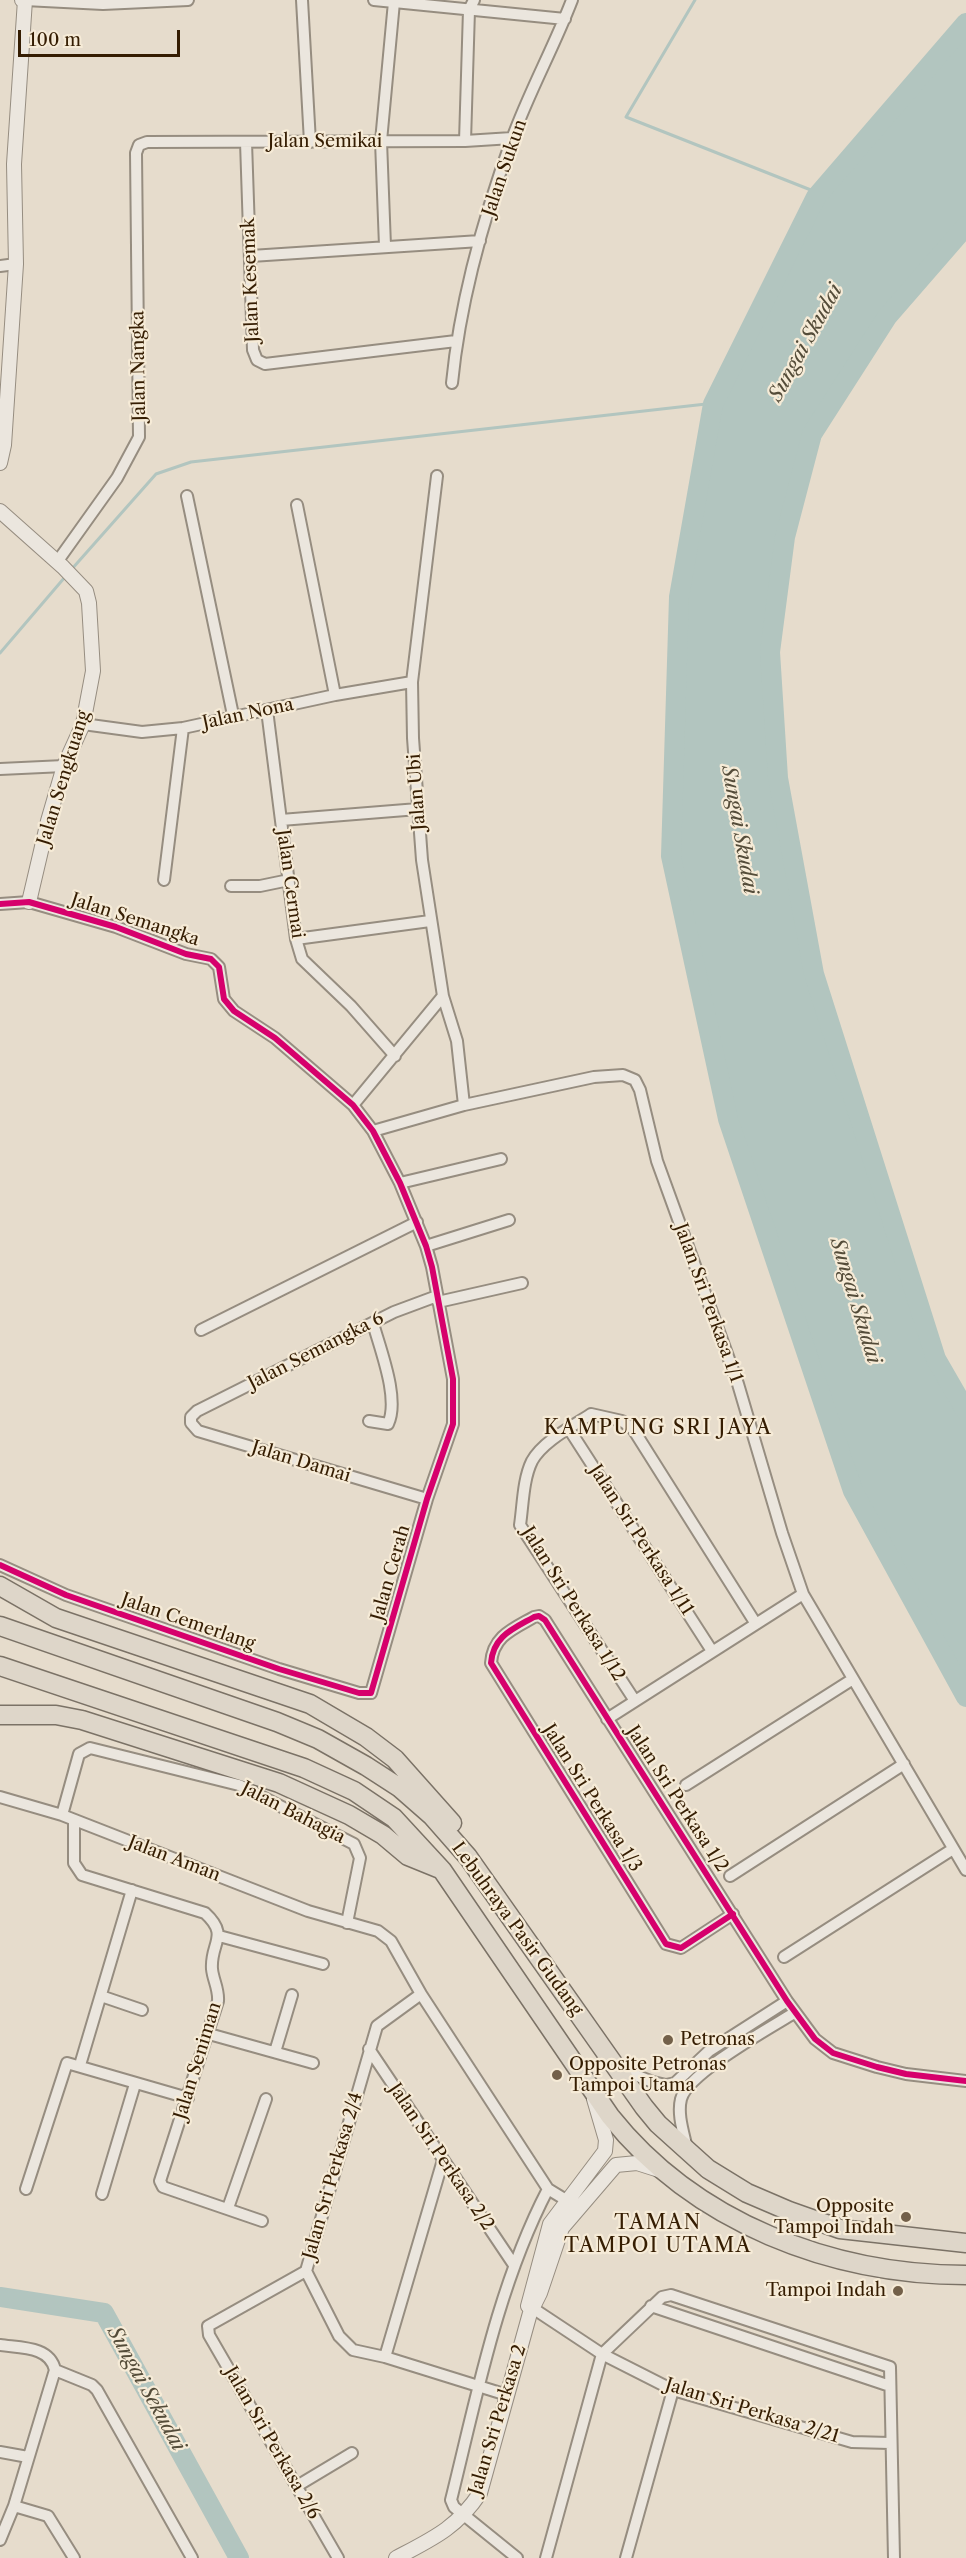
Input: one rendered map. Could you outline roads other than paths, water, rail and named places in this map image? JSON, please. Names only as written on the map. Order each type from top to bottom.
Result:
[{"type":"highway","points":[[0,1586],[56,1618],[310,1704],[366,1737],[395,1759],[458,1829],[468,1857]]},
{"type":"highway","name":"Lebuhraya Pasir Gudang","points":[[0,1626],[318,1739],[400,1788],[432,1816],[468,1857],[616,2068],[658,2124],[688,2153],[747,2193],[840,2229],[966,2243]]},
{"type":"highway","name":"Lebuhraya Pasir Gudang","points":[[0,1666],[247,1746],[354,1791],[394,1818],[442,1870],[628,2139],[667,2173],[728,2216],[819,2256],[879,2267],[966,2275]]},
{"type":"highway","points":[[0,1715],[56,1716],[82,1720],[279,1783],[349,1815],[382,1835],[408,1856],[442,1870]]},
{"type":"street","points":[[0,463],[4,445],[16,264],[14,164],[24,0],[102,2],[188,0]]},
{"type":"street","points":[[302,0],[310,142]]},
{"type":"street","points":[[374,0],[472,5],[565,19]]},
{"type":"street","name":"Jalan Sukun","points":[[452,383],[456,341],[480,241],[512,138],[572,0]]},
{"type":"street","points":[[385,246],[381,141],[394,2]]},
{"type":"street","points":[[465,141],[472,5]]},
{"type":"street","name":"Jalan Semikai","points":[[139,146],[147,142],[465,141],[512,138]]},
{"type":"street","name":"Jalan Kesemak","points":[[246,142],[253,350],[257,360],[265,364],[456,341]]},
{"type":"street","name":"Jalan Nangka","points":[[60,565],[117,478],[139,437],[136,153],[139,146]]},
{"type":"street","points":[[251,256],[480,241]]},
{"type":"street","points":[[0,266],[16,264]]},
{"type":"street","name":"Jalan Ubi","points":[[437,476],[412,682],[418,809],[430,921],[443,996],[457,1041],[464,1105]]},
{"type":"street","points":[[187,496],[233,716]]},
{"type":"street","points":[[297,505],[335,695]]},
{"type":"street","name":"Jalan Sengkuang","points":[[0,511],[86,591],[89,603],[93,671],[83,724],[64,766],[29,902]]},
{"type":"street","name":"Jalan Nona","points":[[83,724],[142,732],[183,728],[335,695],[412,682]]},
{"type":"street","name":"Jalan Cermai","points":[[267,710],[296,939],[302,959],[351,1006],[395,1056]]},
{"type":"street","points":[[164,880],[183,728]]},
{"type":"street","points":[[0,769],[64,766]]},
{"type":"street","points":[[281,820],[418,809]]},
{"type":"street","points":[[231,886],[260,886],[288,880]]},
{"type":"street","name":"Jalan Semangka","points":[[0,904],[29,902],[116,927],[186,954],[211,959],[219,967],[224,999],[234,1011],[275,1038],[353,1105],[373,1131],[400,1183],[426,1246],[453,1379],[453,1424],[440,1462]]},
{"type":"street","points":[[296,939],[430,921]]},
{"type":"street","points":[[353,1105],[443,996]]},
{"type":"street","name":"Jalan Sri Perkasa 1/1","points":[[373,1131],[464,1105],[565,1082],[623,1075],[635,1080],[640,1090],[657,1161],[738,1384],[782,1533],[803,1594],[966,1870]]},
{"type":"street","points":[[400,1183],[501,1159]]},
{"type":"street","points":[[426,1246],[509,1220]]},
{"type":"street","points":[[201,1330],[417,1222]]},
{"type":"street","name":"Jalan Semangka 6","points":[[197,1411],[373,1323],[438,1299],[522,1283]]},
{"type":"street","points":[[369,1421],[388,1424],[393,1413],[386,1369],[373,1323]]},
{"type":"street","name":"Jalan Damai","points":[[197,1411],[191,1423],[198,1431],[427,1499]]},
{"type":"street","name":"Jalan Sri Perkasa 1/12","points":[[635,1701],[520,1525],[524,1492],[532,1461],[542,1449],[591,1414],[622,1421],[633,1429],[756,1624]]},
{"type":"street","name":"Jalan Sri Perkasa 1/11","points":[[569,1429],[712,1651]]},
{"type":"street","name":"Jalan Cerah","points":[[371,1693],[427,1499],[440,1462]]},
{"type":"street","name":"Jalan Cemerlang","points":[[0,1564],[66,1595],[279,1669],[359,1693],[371,1693]]},
{"type":"street","name":"Jalan Sri Perkasa 1/2","points":[[607,1719],[803,1594]]},
{"type":"street","name":"Jalan Sri Perkasa 1/2","points":[[539,1616],[544,1620],[733,1914],[794,2013],[815,2039],[833,2053],[906,2074],[966,2080]]},
{"type":"street","name":"Jalan Sri Perkasa 1/3","points":[[539,1616],[505,1634],[492,1651],[491,1663],[666,1944],[681,1948],[733,1914]]},
{"type":"street","points":[[686,1785],[853,1678]]},
{"type":"street","name":"Jalan Bahagia","points":[[62,1815],[79,1754],[90,1748],[239,1785],[354,1844],[360,1858],[347,1923]]},
{"type":"street","points":[[730,1876],[904,1764]]},
{"type":"street","name":"Jalan Aman","points":[[0,1797],[62,1815],[308,1911],[378,1932],[391,1941],[421,1994]]},
{"type":"street","points":[[74,1820],[74,1863],[82,1875],[205,1912],[214,1922],[219,1936],[323,1964]]},
{"type":"street","points":[[784,1957],[953,1849]]},
{"type":"street","points":[[80,2065],[132,1890]]},
{"type":"street","name":"Jalan Seniman","points":[[219,1936],[212,1969],[219,1991],[218,2001],[161,2185],[262,2221]]},
{"type":"street","points":[[421,1994],[548,2189],[566,2200]]},
{"type":"street","name":"Jalan Sri Perkasa 2/4","points":[[208,2326],[306,2271],[377,2026],[421,1994]]},
{"type":"street","points":[[275,2052],[292,1995]]},
{"type":"street","points":[[101,1996],[142,2010]]},
{"type":"street","points":[[616,2068],[653,2082],[666,2085],[675,2083],[709,2051],[787,2001]]},
{"type":"street","points":[[688,2153],[680,2110],[686,2090],[727,2055],[794,2013]]},
{"type":"street","points":[[209,2034],[313,2062]]},
{"type":"street","name":"Jalan Sri Perkasa 2/2","points":[[369,2049],[514,2265]]},
{"type":"street","points":[[26,2189],[66,2064],[80,2065],[135,2084],[188,2098]]},
{"type":"street","points":[[102,2194],[135,2084]]},
{"type":"street","name":"Jalan Sri Perkasa 2","points":[[396,2558],[443,2534],[466,2514],[480,2493],[531,2309],[550,2224],[605,2151],[606,2140],[591,2088]]},
{"type":"street","points":[[228,2208],[266,2098]]},
{"type":"street","points":[[385,2357],[443,2160]]},
{"type":"street","name":"Jalan Sri Perkasa 2","points":[[531,2309],[562,2228],[616,2165],[637,2163],[667,2173]]},
{"type":"street","points":[[518,2558],[466,2514],[454,2507],[451,2499],[479,2385],[514,2265],[527,2229],[548,2189]]},
{"type":"street","points":[[306,2271],[339,2336],[353,2350],[385,2357],[507,2395]]},
{"type":"street","points":[[546,2558],[603,2354],[651,2306],[662,2297],[671,2295],[890,2367],[894,2558]]},
{"type":"street","points":[[651,2306],[890,2386]]},
{"type":"street","name":"Jalan Sri Perkasa 2/21","points":[[531,2309],[603,2354],[673,2390],[852,2442],[890,2443]]},
{"type":"street","name":"Jalan Sri Perkasa 2/6","points":[[208,2326],[209,2335],[338,2558]]},
{"type":"street","points":[[0,2345],[46,2353],[53,2360],[55,2370],[14,2506],[0,2540]]},
{"type":"street","points":[[55,2370],[92,2385],[97,2390],[192,2558]]},
{"type":"street","points":[[626,2558],[673,2390]]},
{"type":"street","points":[[0,2452],[28,2457]]},
{"type":"street","points":[[297,2486],[352,2453]]},
{"type":"street","points":[[14,2506],[48,2516],[74,2558]]},
{"type":"water","name":"Sungai Skudai","points":[[966,23],[966,226],[887,317],[813,434],[785,537],[770,652],[778,778],[814,974],[936,1359],[966,1411],[966,1697],[853,1491],[728,1119],[671,856],[679,597],[713,404],[816,197]]},
{"type":"waterway","points":[[695,0],[626,117],[821,194]]},
{"type":"waterway","points":[[966,23],[816,197],[713,404],[679,597],[671,856],[728,1119],[853,1491],[966,1697]]},
{"type":"waterway","points":[[966,226],[887,317],[812,434],[785,537],[770,652],[778,778],[814,974],[936,1359],[966,1411]]},
{"type":"waterway","points":[[71,570],[156,474],[191,462],[715,403]]},
{"type":"waterway","points":[[0,653],[65,577]]},
{"type":"waterway","name":"Sungai Sekudai","points":[[0,2297],[104,2313],[239,2558]]},
{"type":"place","name":"Petronas","points":[[668,2040]]},
{"type":"place","name":"Opposite Petronas Tampoi Utama","points":[[557,2075]]},
{"type":"place","name":"Opposite Tampoi Indah","points":[[906,2217]]},
{"type":"place","name":"Tampoi Indah","points":[[898,2291]]},
{"type":"district","name":"KAMPUNG SRI JAYA","points":[[658,1428]]},
{"type":"district","name":"TAMAN TAMPOI UTAMA","points":[[658,2234]]}]
